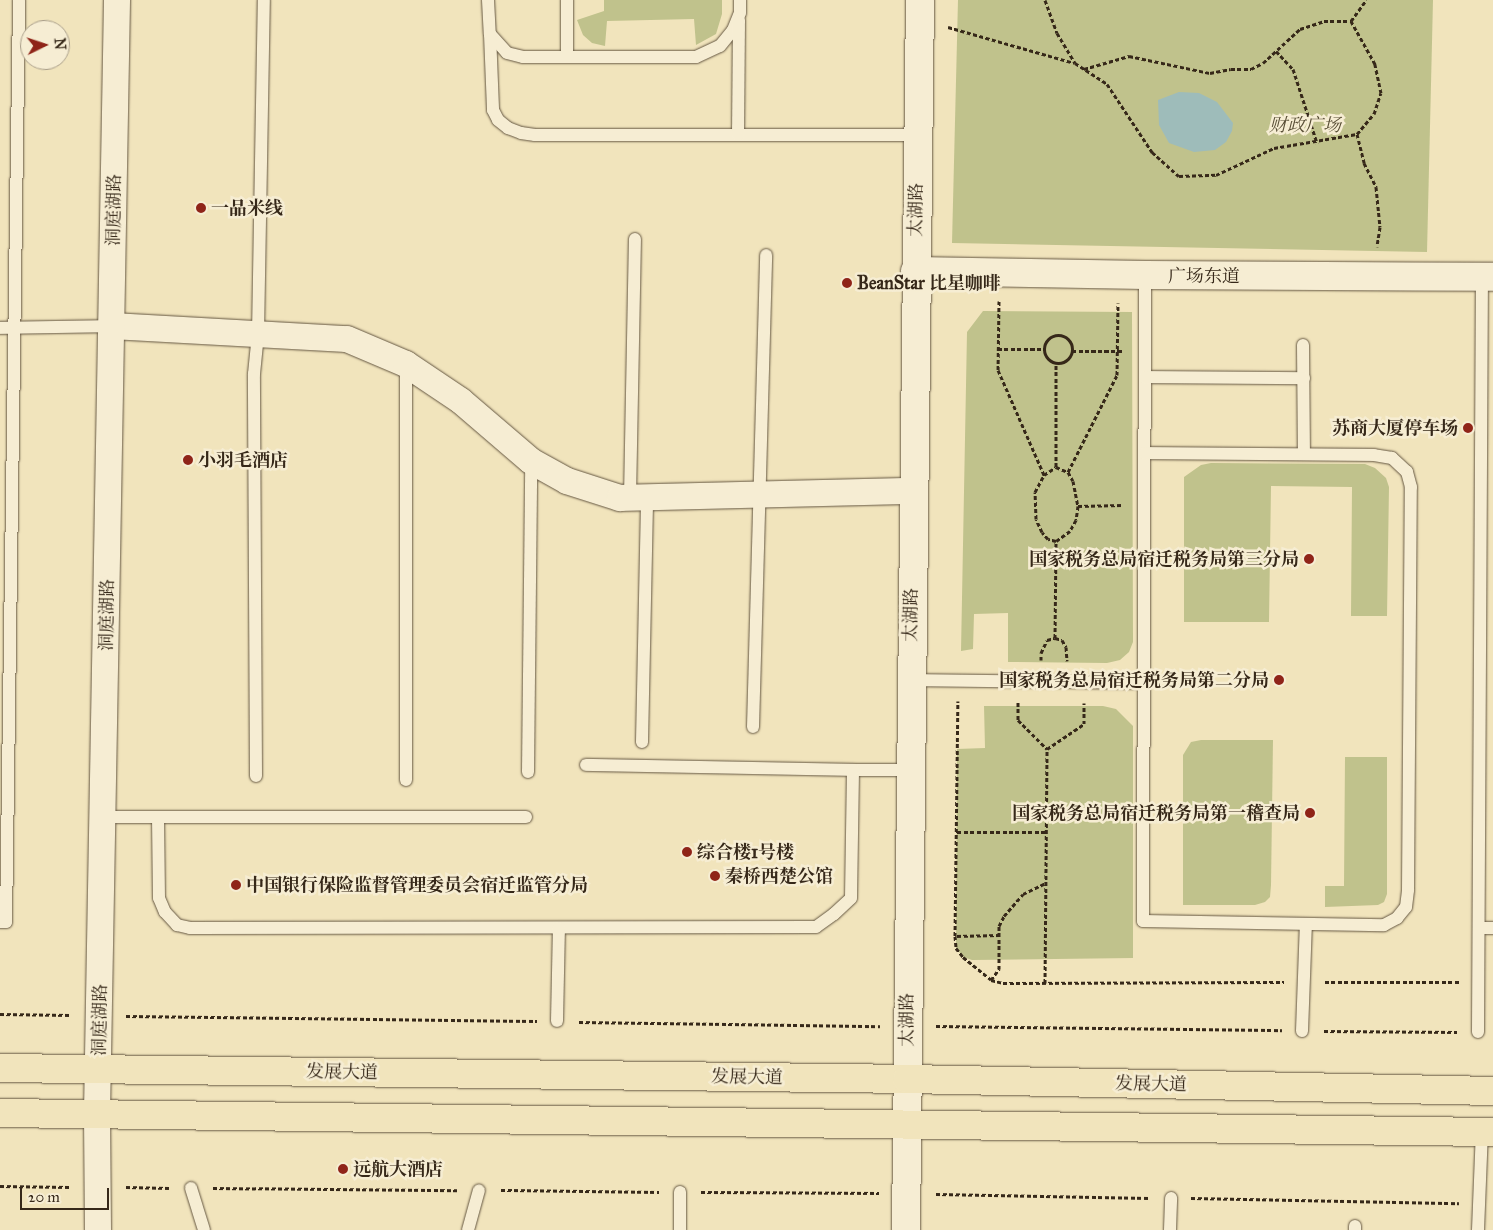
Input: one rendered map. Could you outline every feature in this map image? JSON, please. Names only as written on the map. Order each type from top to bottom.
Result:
[{"type":"main road","name":"发展大道","points":[[0,1068],[907,1079],[1493,1091]]},
{"type":"main road","points":[[0,1113],[906,1123],[1488,1132]]},
{"type":"street","name":"洞庭湖路","points":[[98,1230],[98,1113],[117,0]]},
{"type":"street","name":"太湖路","points":[[906,1230],[915,271],[920,9]]},
{"type":"street","name":"广场东道","points":[[915,271],[1118,275],[1488,277]]},
{"type":"street","points":[[112,326],[347,339],[406,364],[461,401],[531,461],[567,481],[620,498],[913,491]]},
{"type":"lane","points":[[0,922],[6,922],[6,328],[19,0]]},
{"type":"lane","points":[[256,776],[254,374],[258,334],[264,0]]},
{"type":"lane","points":[[488,0],[493,110],[498,120],[508,128],[535,135],[917,135]]},
{"type":"lane","points":[[567,0],[567,57]]},
{"type":"lane","points":[[490,34],[507,53],[524,57],[696,58],[720,46],[733,30],[740,6]]},
{"type":"lane","points":[[738,135],[740,6]]},
{"type":"lane","points":[[635,239],[642,742]]},
{"type":"lane","points":[[753,727],[766,255]]},
{"type":"lane","points":[[1145,275],[1143,921],[1384,925],[1398,918],[1406,907],[1411,487],[1407,472],[1392,458],[1374,455],[1145,453]]},
{"type":"lane","points":[[1478,1032],[1488,277]]},
{"type":"lane","points":[[6,328],[112,326]]},
{"type":"lane","points":[[1303,345],[1304,454]]},
{"type":"lane","points":[[406,364],[406,780]]},
{"type":"lane","points":[[1145,377],[1304,378]]},
{"type":"lane","points":[[528,772],[531,461]]},
{"type":"lane","points":[[911,680],[1145,683]]},
{"type":"lane","points":[[586,765],[910,770]]},
{"type":"lane","points":[[158,817],[159,898],[165,912],[177,925],[559,928],[816,927],[851,898],[854,770]]},
{"type":"lane","points":[[104,817],[526,817]]},
{"type":"lane","points":[[1302,1031],[1306,924]]},
{"type":"lane","points":[[558,1021],[559,928]]},
{"type":"lane","points":[[1479,928],[1493,928]]},
{"type":"lane","points":[[1478,1230],[1479,1203],[1488,1132]]},
{"type":"lane","points":[[191,1188],[204,1230]]},
{"type":"lane","points":[[468,1230],[479,1190]]},
{"type":"lane","points":[[680,1192],[680,1230]]},
{"type":"lane","points":[[1170,1230],[1171,1198]]},
{"type":"path","points":[[1045,0],[1058,33],[1075,63]]},
{"type":"path","points":[[1351,21],[1366,0]]},
{"type":"path","points":[[920,9],[1075,63],[1107,84],[1152,152],[1179,176],[1216,175],[1274,148],[1317,143],[1358,134],[1374,114],[1381,94],[1375,64],[1351,21]]},
{"type":"path","points":[[1084,69],[1129,56],[1210,73],[1230,69],[1251,69],[1263,63],[1300,29],[1324,21],[1351,21]]},
{"type":"path","points":[[1276,51],[1294,69],[1317,143]]},
{"type":"path","points":[[1358,134],[1364,163],[1376,187],[1380,227],[1372,277]]},
{"type":"path","points":[[1000,273],[998,370],[1044,475]]},
{"type":"path","points":[[1068,472],[1117,375],[1118,275]]},
{"type":"path","points":[[1058,336],[1066,338],[1072,350],[1069,358],[1063,362],[1056,363],[1050,361],[1044,349],[1046,342],[1051,337],[1058,336]]},
{"type":"path","points":[[998,349],[1044,349]]},
{"type":"path","points":[[1072,350],[1145,351]]},
{"type":"path","points":[[1056,363],[1056,467]]},
{"type":"path","points":[[1056,467],[1068,472],[1073,481],[1078,506],[1076,520],[1070,531],[1056,541],[1048,539],[1042,532],[1036,518],[1034,492],[1044,475],[1056,467]]},
{"type":"path","points":[[1078,506],[1144,505]]},
{"type":"path","points":[[1055,638],[1056,541]]},
{"type":"path","points":[[1041,682],[1041,653],[1047,640],[1055,638],[1062,640],[1066,647],[1068,682]]},
{"type":"path","points":[[958,681],[956,948],[963,957],[991,980],[1004,983],[1479,982]]},
{"type":"path","points":[[1017,681],[1018,720],[1047,749],[1045,983]]},
{"type":"path","points":[[1047,749],[1084,724],[1085,682]]},
{"type":"path","points":[[957,832],[1046,832]]},
{"type":"path","points":[[991,980],[999,969],[1000,926],[1013,904],[1023,894],[1046,883]]},
{"type":"path","points":[[956,936],[1000,935]]},
{"type":"path","points":[[0,1014],[1478,1032]]},
{"type":"path","points":[[0,1186],[906,1194],[1479,1203]]},
{"type":"green space","points":[[604,0],[722,0],[722,14],[716,34],[696,45],[694,19],[607,21],[605,46],[592,43],[583,35],[577,20],[604,11]]},
{"type":"green space","name":"财政广场","points":[[958,0],[1433,0],[1427,252],[952,243]]},
{"type":"green space","points":[[983,311],[1132,312],[1133,642],[1129,652],[1120,660],[1107,663],[1008,662],[1008,613],[974,614],[973,649],[961,651],[967,332]]},
{"type":"green space","points":[[1211,463],[1365,464],[1375,468],[1386,478],[1389,487],[1387,616],[1351,616],[1352,487],[1271,486],[1269,622],[1184,622],[1184,477],[1201,465]]},
{"type":"green space","points":[[984,706],[1103,706],[1116,709],[1133,726],[1133,958],[972,960],[963,957],[956,948],[957,749],[985,748]]},
{"type":"green space","points":[[1201,740],[1273,740],[1271,885],[1270,897],[1265,902],[1255,905],[1183,905],[1183,755],[1191,742]]},
{"type":"green space","points":[[1345,757],[1387,757],[1387,894],[1384,902],[1378,905],[1325,907],[1325,886],[1344,886]]},
{"type":"water","points":[[1179,92],[1199,93],[1217,102],[1233,123],[1232,131],[1226,142],[1215,150],[1194,152],[1169,143],[1159,125],[1158,100]]},
{"type":"place","name":"一品米线","points":[[201,208]]},
{"type":"place","name":"BeanStar 比星咖啡","points":[[847,283]]},
{"type":"place","name":"苏商大厦停车场","points":[[1468,428]]},
{"type":"place","name":"小羽毛酒店","points":[[188,460]]},
{"type":"place","name":"国家税务总局宿迁税务局第三分局","points":[[1309,559]]},
{"type":"place","name":"国家税务总局宿迁税务局第二分局","points":[[1279,680]]},
{"type":"place","name":"国家税务总局宿迁税务局第一稽查局","points":[[1310,813]]},
{"type":"place","name":"综合楼1号楼","points":[[687,852]]},
{"type":"place","name":"秦桥西楚公馆","points":[[715,876]]},
{"type":"place","name":"中国银行保险监督管理委员会宿迁监管分局","points":[[236,885]]},
{"type":"place","name":"远航大酒店","points":[[343,1169]]}]
